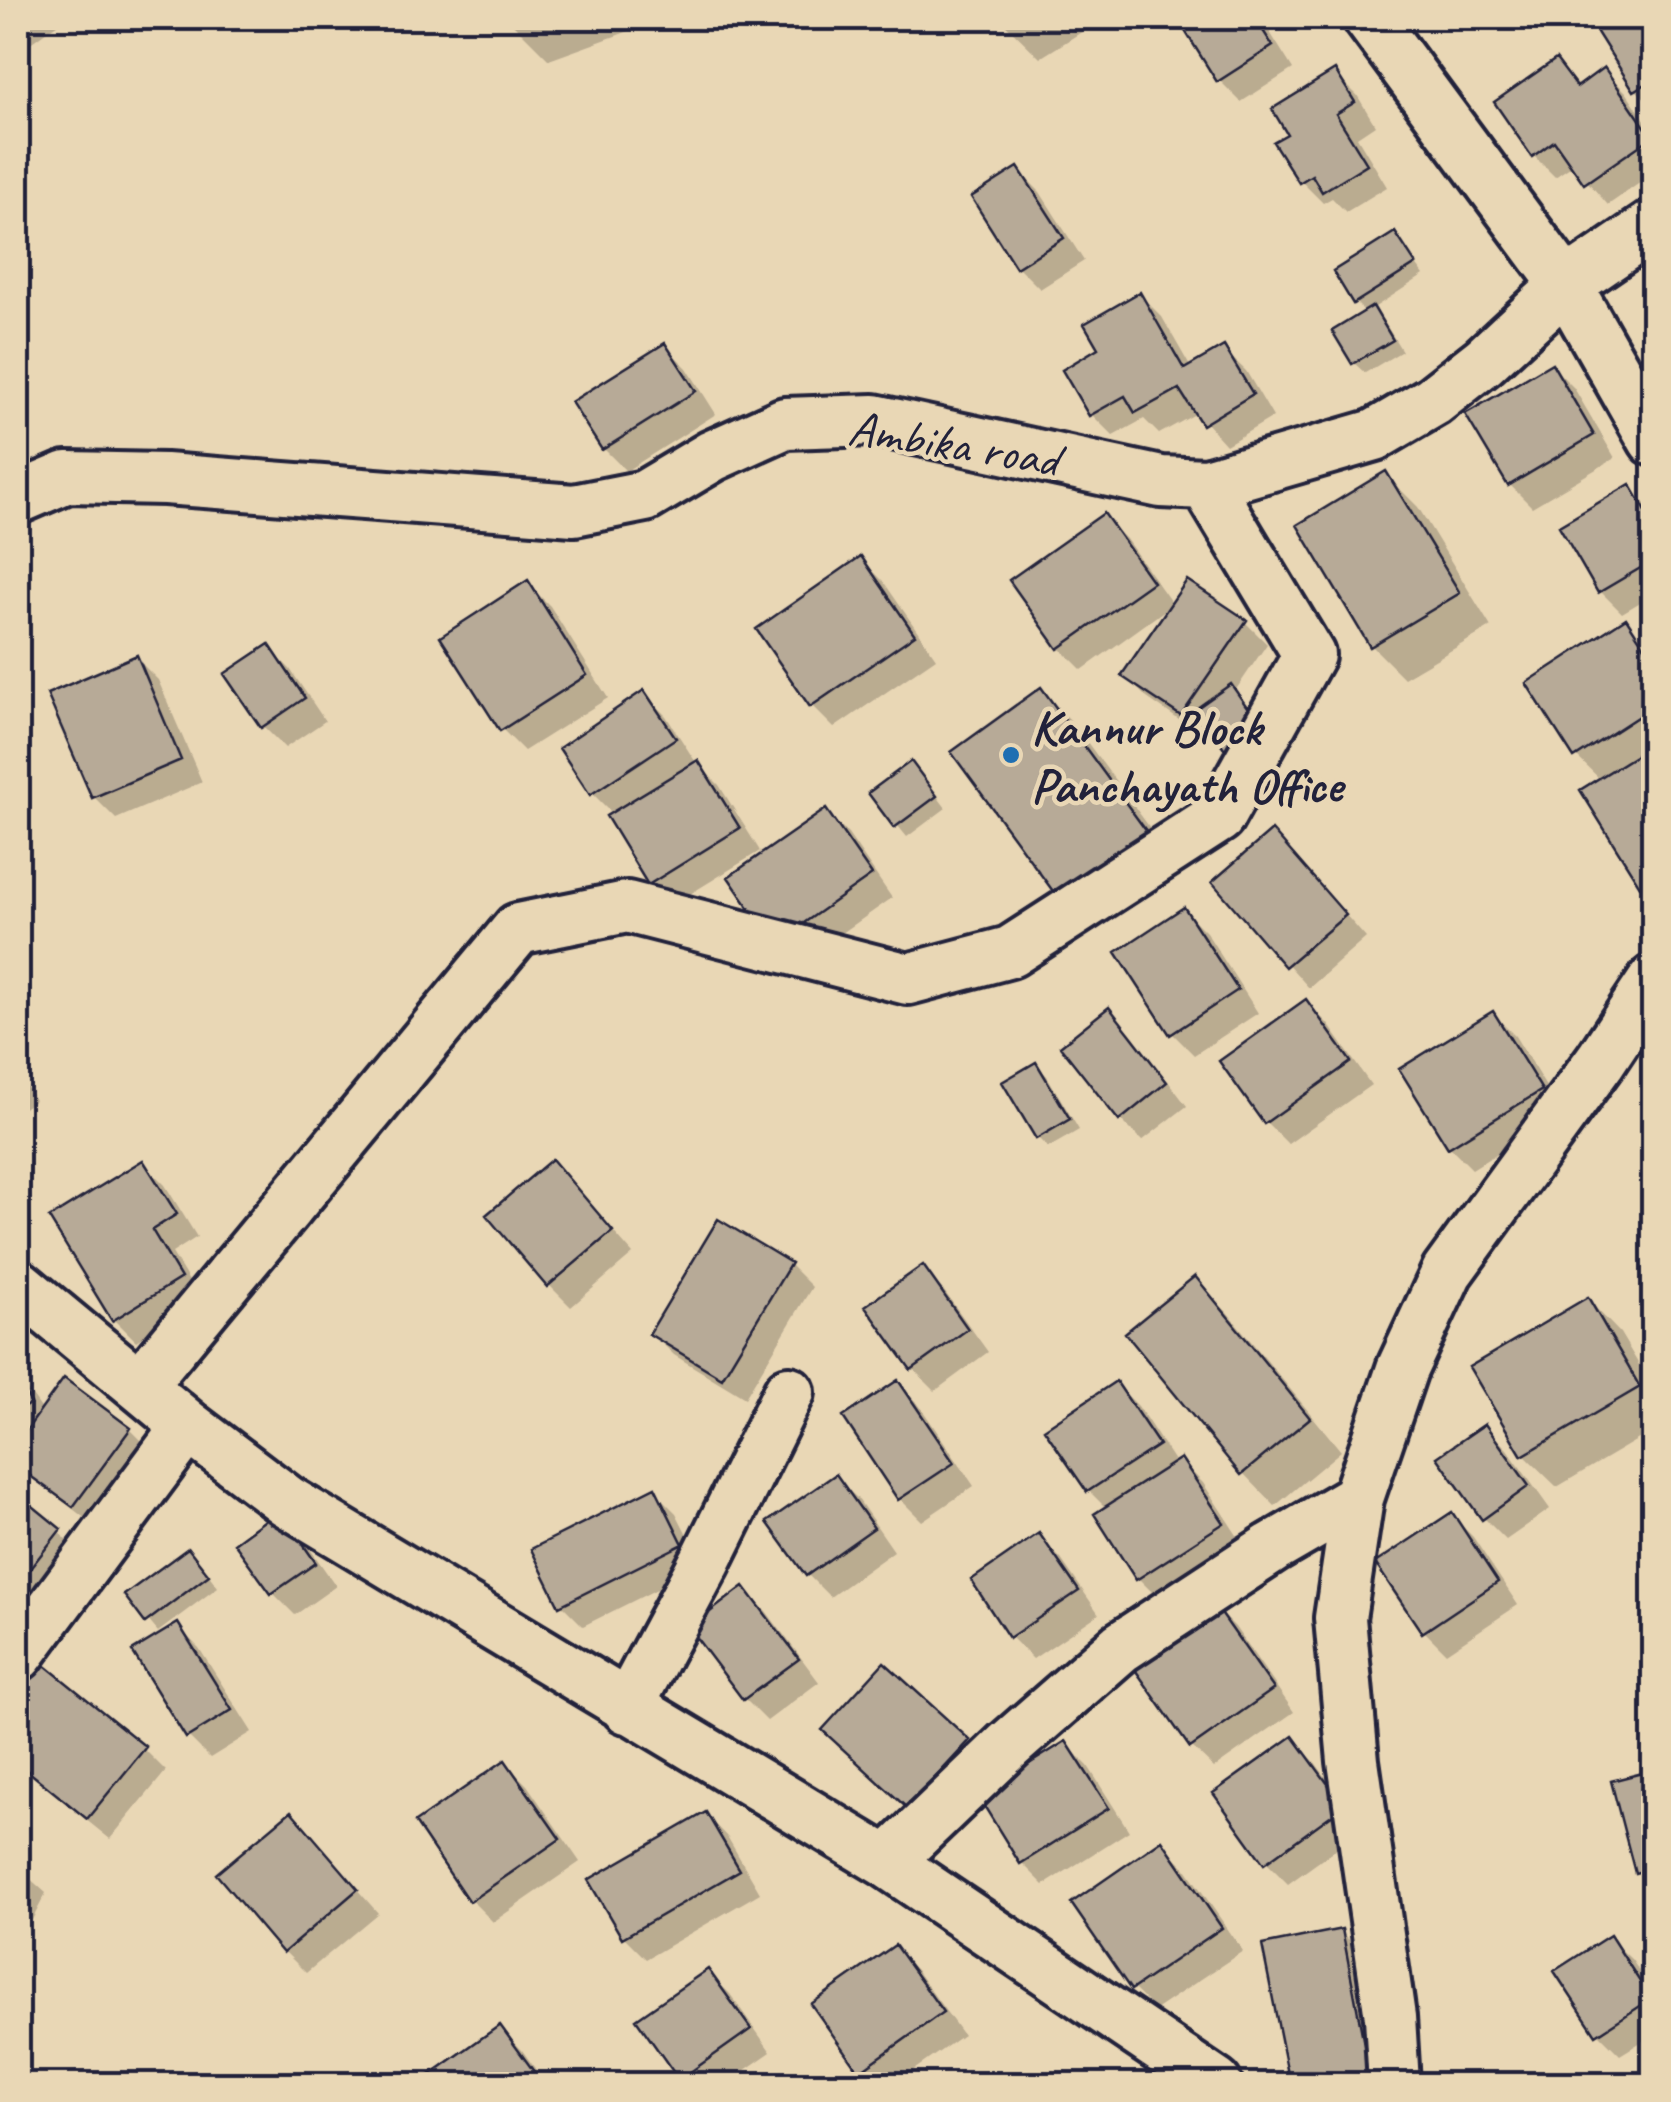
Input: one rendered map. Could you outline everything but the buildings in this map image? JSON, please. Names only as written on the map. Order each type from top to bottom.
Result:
[{"type":"street","points":[[1369,18],[1566,284],[1654,440]]},
{"type":"street","name":"Ambika road","points":[[18,498],[67,477],[145,479],[574,510],[645,496],[712,456],[785,422],[874,420],[1161,482],[1206,484],[1374,435],[1434,401],[1484,361],[1566,284],[1654,224]]},
{"type":"street","points":[[141,1384],[518,929],[628,907],[908,979],[1010,952],[1219,816],[1309,655],[1206,484]]},
{"type":"street","points":[[1394,2084],[1390,2016],[1352,1762],[1340,1618],[1358,1498],[1402,1369],[1447,1272],[1581,1089],[1654,980]]},
{"type":"street","points":[[18,1285],[188,1426],[288,1502],[887,1862],[1216,2084]]},
{"type":"street","points":[[627,1708],[789,1392]]},
{"type":"street","points":[[18,1655],[188,1426]]},
{"type":"street","points":[[887,1862],[1009,1744],[1122,1646],[1272,1548],[1358,1498]]},
{"type":"place","name":"Kannur Block Panchayath Office","points":[[1011,755]]}]
